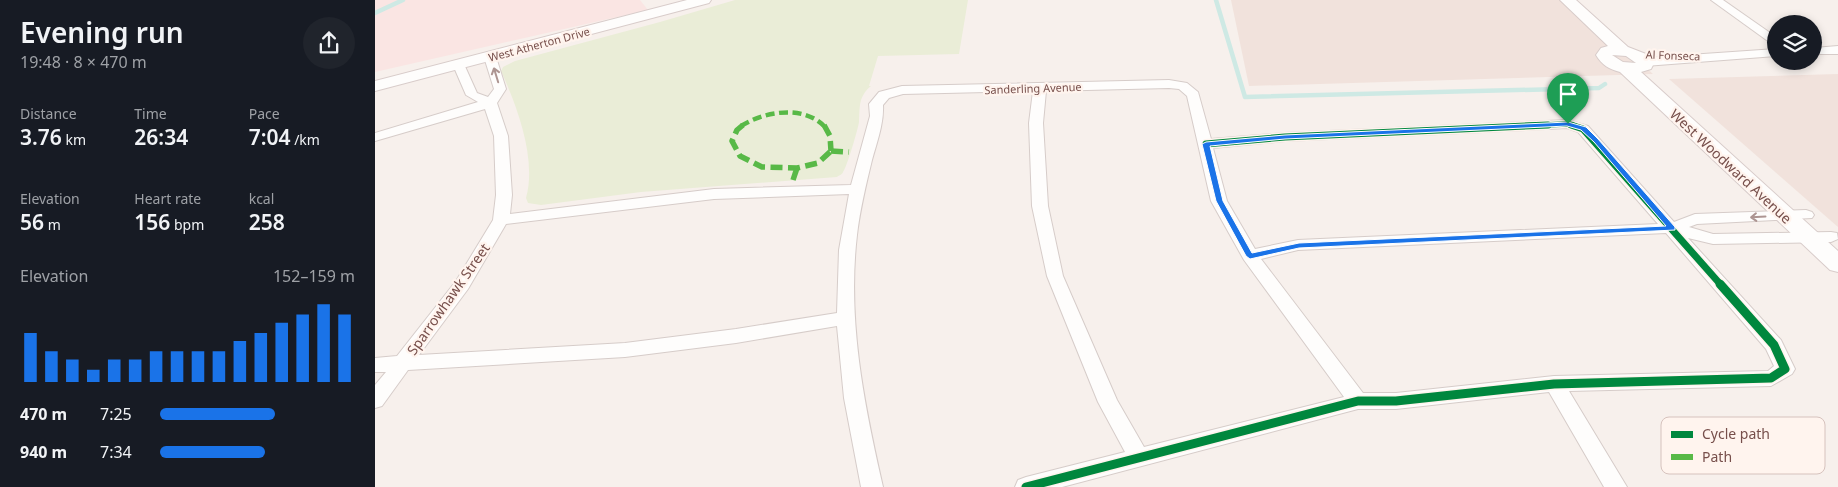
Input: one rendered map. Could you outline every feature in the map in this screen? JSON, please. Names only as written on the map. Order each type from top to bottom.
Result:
[{"type":"street","name":"West Atherton Drive","points":[[375,86],[704,0]]},
{"type":"street","name":"West Woodward Avenue","points":[[1553,0],[1630,59],[1785,215],[1838,264]]},
{"type":"street","name":"West Woodward Avenue","points":[[1567,0],[1630,59],[1834,240]]},
{"type":"street","points":[[1716,0],[1767,36]]},
{"type":"street","points":[[1822,51],[1838,50]]},
{"type":"street","name":"Al Fonseca","points":[[1630,59],[1688,60],[1710,56],[1767,53]]},
{"type":"street","points":[[375,136],[490,103],[500,89],[489,57]]},
{"type":"street","points":[[459,65],[471,95],[490,103]]},
{"type":"street","name":"Sanderling Avenue","points":[[857,189],[877,116],[876,104],[884,95],[902,90],[1169,84],[1183,86],[1193,94],[1206,144]]},
{"type":"street","points":[[1040,88],[1036,123],[1040,206],[1055,276],[1108,402],[1138,457]]},
{"type":"street","name":"Sparrowhawk Street","points":[[375,400],[462,285],[501,220],[504,195],[501,136],[490,103]]},
{"type":"street","points":[[1026,487],[1358,401],[1396,401],[1555,384],[1771,378],[1785,369],[1774,345],[1596,141],[1583,129],[1568,124],[1285,137],[1206,144],[1219,201],[1250,256],[1358,401]]},
{"type":"street","points":[[501,220],[714,194],[857,189],[847,248],[845,318],[855,412],[872,487]]},
{"type":"street","points":[[1672,228],[1695,219],[1806,215]]},
{"type":"street","points":[[1250,256],[1299,245],[1672,228],[1713,239],[1809,237],[1834,240]]},
{"type":"street","points":[[375,364],[403,364],[625,350],[737,336],[845,318]]},
{"type":"street","points":[[1555,384],[1616,487]]},
{"type":"shaded area","points":[[375,0],[640,0],[648,10],[375,72]]},
{"type":"shaded area","points":[[1231,0],[1572,0],[1653,74],[1249,86]]},
{"type":"shaded area","points":[[1838,74],[1838,227],[1669,79]]},
{"type":"green space","points":[[735,0],[968,0],[959,54],[878,56],[869,86],[871,86],[862,98],[859,122],[850,156],[843,173],[837,177],[641,192],[541,205],[528,203],[526,198],[529,183],[529,167],[524,133],[501,71],[503,67],[515,61]]},
{"type":"waterway","points":[[375,13],[403,0]]},
{"type":"waterway","points":[[1216,0],[1245,97],[1599,88],[1605,84]]},
{"type":"marked path","points":[[831,151],[818,163],[797,168],[762,167],[740,156],[732,141],[739,128],[751,120],[781,112],[797,113],[812,117],[824,125],[830,136],[831,151],[849,152]]},
{"type":"marked path","points":[[793,180],[797,168]]},
{"type":"cycle path","points":[[1026,487],[1358,401],[1396,401],[1554,384],[1771,378],[1785,369],[1774,345],[1583,129],[1568,124],[1285,137],[1206,144]]},
{"type":"route","points":[[1568,124],[1583,129],[1596,141],[1672,228],[1299,245],[1250,256],[1219,201],[1206,144],[1285,137],[1568,124]]}]
